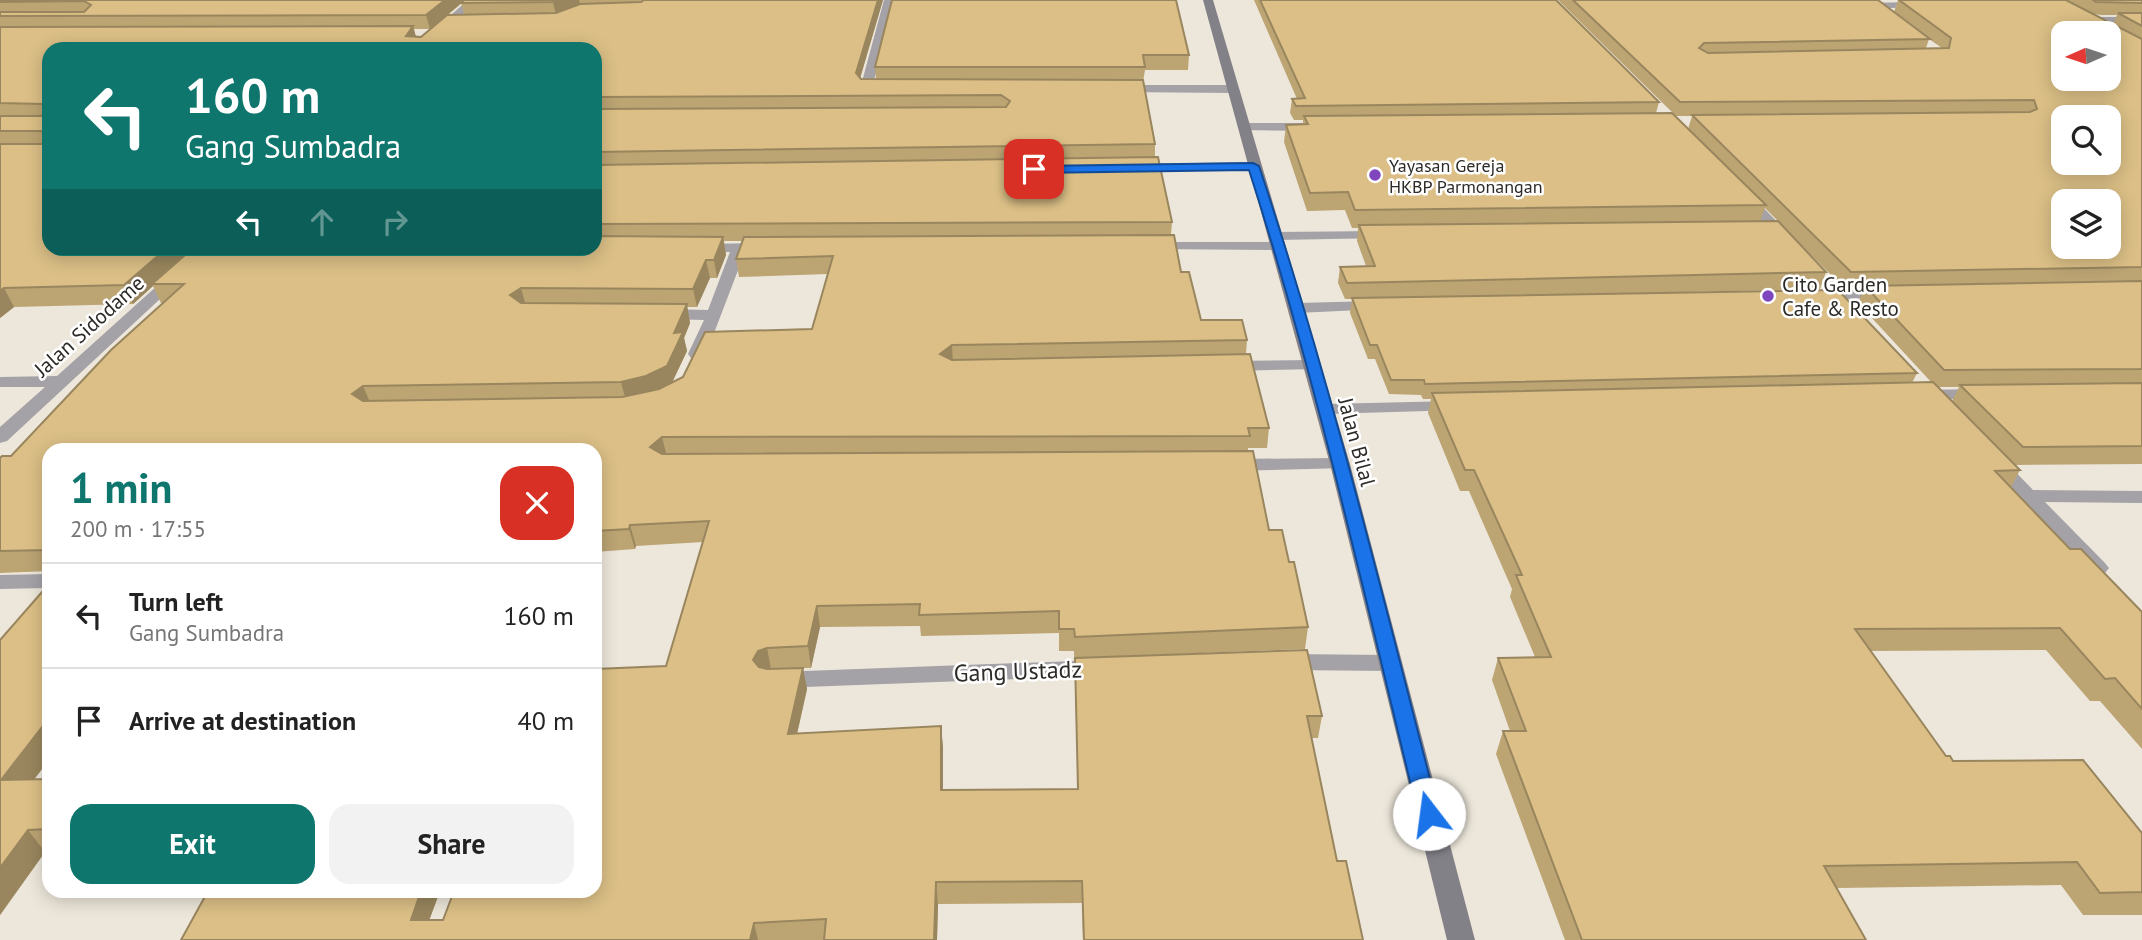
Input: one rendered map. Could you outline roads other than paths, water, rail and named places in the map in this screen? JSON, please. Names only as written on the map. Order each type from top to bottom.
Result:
[{"type":"main road","name":"Jalan Bilal","points":[[1208,0],[1253,166],[1278,241],[1340,464],[1461,940]]},
{"type":"street","points":[[426,42],[474,0]]},
{"type":"street","points":[[888,0],[866,89],[893,89]]},
{"type":"street","points":[[1875,5],[1894,19]]},
{"type":"street","points":[[1847,6],[1928,5]]},
{"type":"street","points":[[2090,21],[2084,18],[2142,20]]},
{"type":"street","points":[[448,23],[473,22]]},
{"type":"street","points":[[420,35],[433,35]]},
{"type":"street","points":[[1111,89],[1233,89]]},
{"type":"street","points":[[1244,127],[1327,127]]},
{"type":"street","points":[[1116,168],[1253,166]]},
{"type":"street","points":[[1731,182],[1795,249]]},
{"type":"street","points":[[1751,231],[1778,230]]},
{"type":"street","points":[[1141,246],[1402,234]]},
{"type":"street","points":[[686,248],[780,247]]},
{"type":"street","points":[[692,365],[715,315],[738,248]]},
{"type":"street","name":"Jalan Sidodame","points":[[0,437],[204,256]]},
{"type":"street","points":[[1820,276],[1855,314]]},
{"type":"street","points":[[1809,295],[1906,293]]},
{"type":"street","points":[[1297,308],[1394,306]]},
{"type":"street","points":[[645,313],[715,315]]},
{"type":"street","points":[[1216,367],[1312,365]]},
{"type":"street","points":[[1911,374],[1948,413]]},
{"type":"street","points":[[0,382],[61,381]]},
{"type":"street","points":[[1903,395],[1996,394]]},
{"type":"street","points":[[1325,409],[1476,406]]},
{"type":"street","points":[[1984,450],[2113,583]]},
{"type":"street","points":[[1203,465],[1340,464]]},
{"type":"street","points":[[2029,496],[2142,497]]},
{"type":"street","points":[[0,582],[42,581]]},
{"type":"street","points":[[1264,663],[1390,663]]},
{"type":"street","name":"Gang Ustadz","points":[[772,680],[1127,667]]},
{"type":"place","name":"Yayasan Gereja HKBP Parmonangan","points":[[1375,175]]},
{"type":"place","name":"Cito Garden Cafe & Resto","points":[[1768,296]]}]
